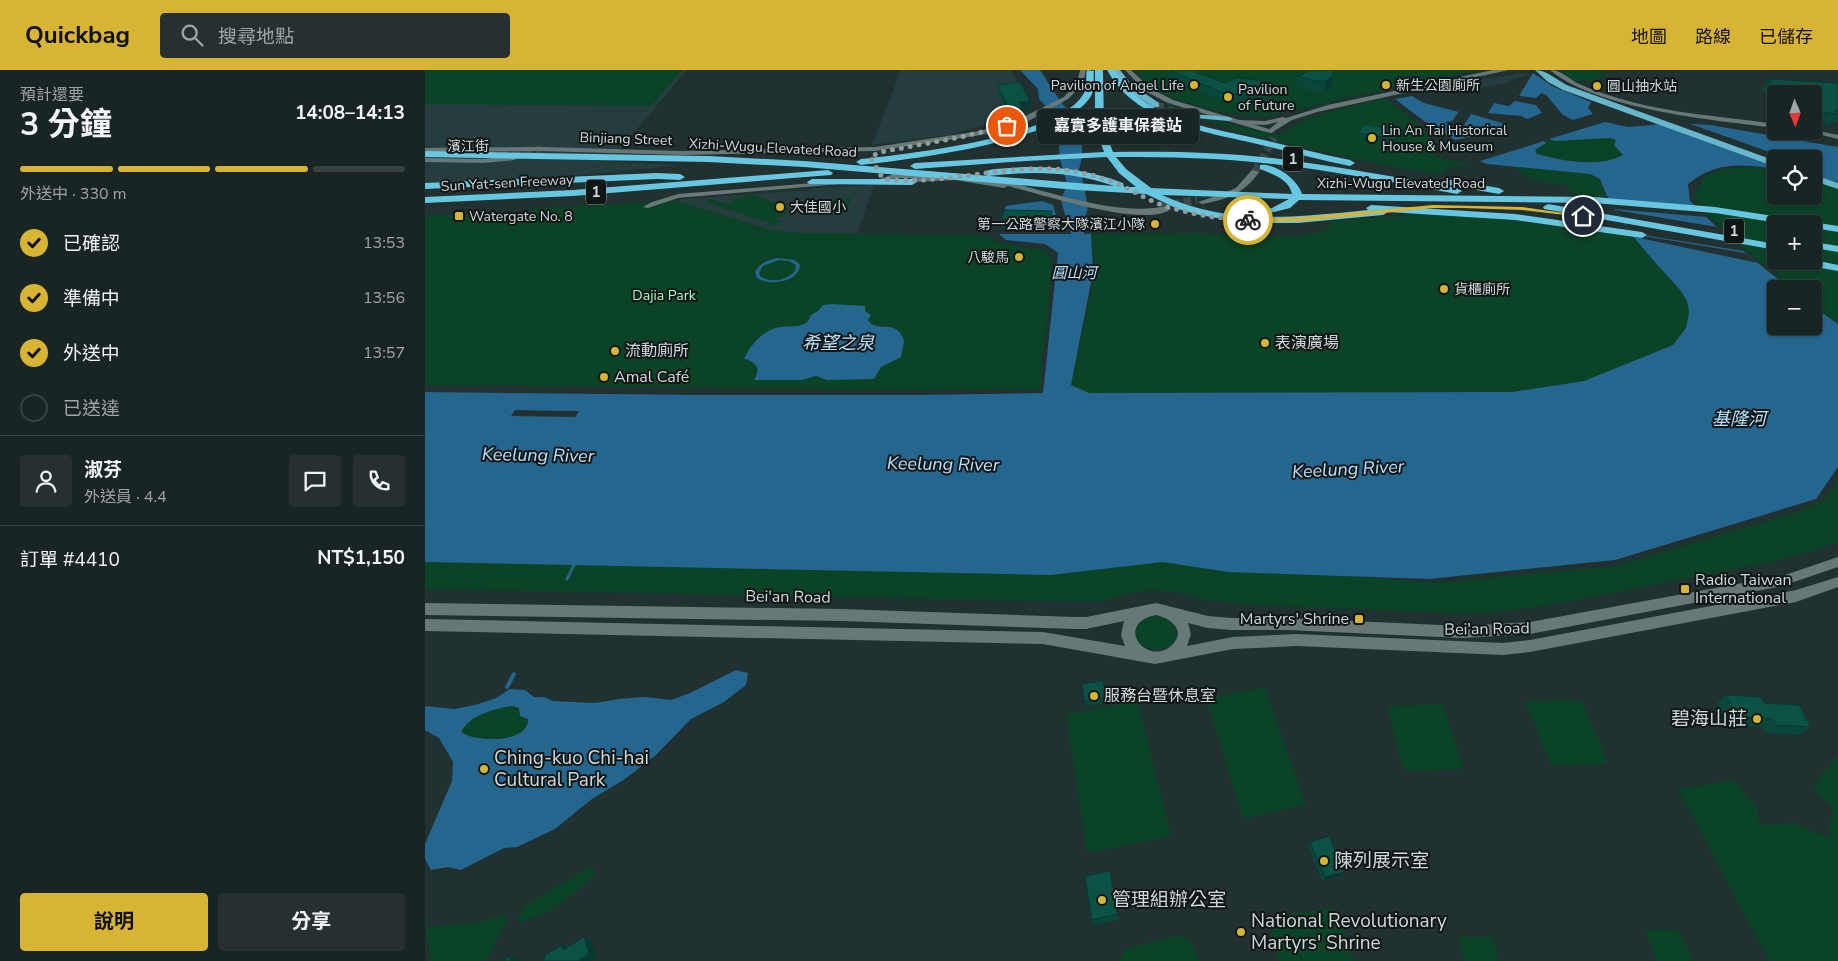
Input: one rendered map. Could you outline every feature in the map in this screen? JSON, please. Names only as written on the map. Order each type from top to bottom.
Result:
[{"type":"highway","points":[[1088,70],[1096,75]]},
{"type":"highway","points":[[1105,70],[1108,132],[1113,144],[1122,160],[1135,174],[1159,191],[1173,198],[1198,205],[1234,212],[1252,213],[1283,209],[1295,201],[1298,192],[1296,185],[1290,179],[1270,169],[1240,162],[1189,155]]},
{"type":"highway","points":[[1111,70],[1113,77],[1121,88],[1147,106],[1197,126],[1335,160],[1422,178]]},
{"type":"highway","points":[[1117,70],[1128,86],[1156,105]]},
{"type":"highway","points":[[1121,70],[1136,88],[1162,106],[1192,120],[1237,136]]},
{"type":"highway","points":[[1537,70],[1551,80],[1597,100],[1767,157]]},
{"type":"highway","points":[[1545,70],[1561,81],[1587,93],[1767,161]]},
{"type":"highway","points":[[1552,70],[1561,79],[1692,132]]},
{"type":"highway","points":[[805,168],[936,153],[981,144],[1046,123],[1065,114],[1080,103],[1089,91],[1096,75]]},
{"type":"highway","points":[[1096,75],[1101,133],[1113,160],[1136,183],[1155,196],[1211,215]]},
{"type":"highway","points":[[1195,116],[1229,119]]},
{"type":"highway","name":"Sun Yat-sen Freeway","points":[[425,194],[560,188],[953,158],[1163,148],[1249,154],[1422,178],[1693,228]]},
{"type":"highway","name":"Sun Yat-sen Freeway","points":[[425,200],[573,193],[942,164],[1034,154],[1189,155],[1245,158],[1293,164],[1407,182],[1601,217],[1693,228]]},
{"type":"highway","name":"Xizhi-Wugu Elevated Road","points":[[425,158],[708,159],[804,164],[1086,188],[1242,196],[1594,200],[1697,208],[1767,218]]},
{"type":"highway","points":[[955,178],[1012,170],[1049,169],[1090,174],[1123,186],[1161,205],[1188,212],[1247,220],[1304,219],[1433,207],[1478,206],[1601,217]]},
{"type":"highway","points":[[1007,183],[1002,177],[1012,170]]},
{"type":"highway","points":[[425,186],[657,176],[687,178]]},
{"type":"highway","points":[[1822,176],[1838,181]]},
{"type":"highway","points":[[1822,180],[1838,186]]},
{"type":"highway","name":"Xizhi-Wugu Elevated Road","points":[[425,207],[568,200],[768,184],[830,182],[935,183],[1203,202],[1388,208],[1515,217],[1585,226],[1767,256]]},
{"type":"highway","points":[[1822,226],[1838,229]]},
{"type":"highway","name":"1","points":[[1693,228],[1767,237]]},
{"type":"highway","name":"1","points":[[1693,228],[1767,245]]},
{"type":"highway","points":[[1822,246],[1838,249]]},
{"type":"highway","points":[[1822,255],[1838,258]]},
{"type":"highway","points":[[1822,265],[1838,268]]},
{"type":"main road","name":"Binjiang Street","points":[[425,149],[541,149],[682,153],[845,148],[875,149],[981,133],[1022,121],[1066,98],[1080,84],[1083,70]]},
{"type":"main road","points":[[1128,70],[1143,86],[1162,98],[1239,122],[1271,135],[1280,123],[1302,115]]},
{"type":"main road","points":[[1239,122],[1265,123],[1451,79],[1506,70]]},
{"type":"main road","points":[[870,157],[875,153],[915,144]]},
{"type":"main road","points":[[845,148],[865,152],[883,179]]},
{"type":"main road","name":"Binjiang Street","points":[[425,149],[541,149]]},
{"type":"main road","name":"Binjiang Street","points":[[425,158],[483,161],[512,158],[733,158],[848,154],[870,157]]},
{"type":"main road","name":"濱江街","points":[[425,158],[512,158]]},
{"type":"main road","points":[[1200,201],[1236,191],[1246,184],[1252,171]]},
{"type":"main road","points":[[883,179],[905,175],[973,175],[1096,207],[1125,212],[1164,208]]},
{"type":"main road","points":[[883,179],[955,178],[1031,190]]},
{"type":"main road","name":"Bei'an Road","points":[[425,609],[841,615],[1086,623],[1156,609],[1208,622],[1231,624],[1287,624],[1462,632],[1530,628],[1782,581],[1838,562]]},
{"type":"main road","name":"Bei'an Road","points":[[425,625],[1043,638],[1155,657],[1233,643],[1297,640],[1503,649],[1530,646],[1772,601],[1796,596],[1838,582]]},
{"type":"main road","points":[[1156,609],[1179,620],[1184,631],[1184,637],[1182,643],[1174,652],[1155,657],[1136,651],[1127,635],[1129,623],[1133,618],[1156,609]]},
{"type":"street","points":[[1552,70],[1574,84],[1638,105],[1767,125]]},
{"type":"street","points":[[1823,134],[1838,137]]},
{"type":"street","points":[[646,207],[679,196],[883,179]]},
{"type":"shaded area","points":[[425,70],[687,70],[609,162],[684,165],[557,177],[425,183]]},
{"type":"shaded area","points":[[901,70],[1010,70],[1031,105],[993,122],[950,135],[872,145]]},
{"type":"shaded area","points":[[1523,73],[1528,76],[1509,80],[1512,82],[1474,89],[1462,82]]},
{"type":"shaded area","name":"大佳國小","points":[[874,185],[857,234],[792,233],[770,230],[678,201],[683,199],[812,190],[815,188]]},
{"type":"green space","points":[[425,70],[682,70],[651,106],[425,104]]},
{"type":"green space","points":[[1137,70],[1483,70],[1432,79],[1265,117],[1224,112],[1179,100],[1152,88],[1144,81]]},
{"type":"green space","points":[[1560,70],[1596,70],[1609,74],[1591,82],[1585,80],[1578,82],[1571,80]]},
{"type":"green space","points":[[1385,98],[1412,119],[1434,141],[1432,154],[1472,165],[1449,167],[1443,175],[1377,164],[1235,130],[1198,118],[1162,102],[1167,102],[1205,118],[1278,135],[1309,117]]},
{"type":"green space","points":[[1610,138],[1617,140],[1623,155],[1592,163],[1558,159],[1537,154],[1535,150],[1546,143],[1544,141],[1549,139]]},
{"type":"green space","points":[[1512,166],[1590,174],[1600,179],[1606,197],[1572,195],[1567,185],[1534,181]]},
{"type":"green space","points":[[1746,167],[1767,170],[1767,205],[1822,205],[1822,181],[1838,184],[1838,324],[1822,311],[1822,280],[1782,280],[1770,270],[1822,270],[1822,215],[1767,215],[1767,267],[1734,240],[1702,209],[1694,196],[1704,176],[1723,169]]},
{"type":"green space","points":[[754,195],[786,207],[786,213],[774,219],[781,222],[776,225],[706,202],[710,199],[730,205],[735,199]]},
{"type":"green space","points":[[835,198],[851,198],[845,212],[828,212]]},
{"type":"green space","name":"Dajia Park","points":[[677,201],[770,230],[803,233],[985,235],[999,243],[1043,250],[1048,253],[1052,260],[1046,333],[1042,355],[1041,389],[927,390],[425,385],[425,215],[501,214],[529,211],[536,208]]},
{"type":"green space","points":[[1433,213],[1483,216],[1635,237],[1681,291],[1687,301],[1689,312],[1686,328],[1673,345],[1584,381],[1512,392],[1089,393],[1071,385],[1095,273],[1091,234],[1199,233],[1305,236],[1330,228],[1331,221]]},
{"type":"green space","points":[[1838,479],[1838,542],[1772,562],[1546,606],[1476,614],[1236,604],[1200,599],[1180,593],[1150,590],[1126,594],[1099,602],[425,589],[425,555],[1132,558],[1433,583],[1614,566],[1797,512],[1823,501]]},
{"type":"green space","points":[[1150,616],[1160,616],[1171,622],[1174,626],[1177,635],[1171,646],[1161,650],[1152,650],[1144,647],[1139,642],[1136,636],[1136,629],[1141,622]]},
{"type":"green space","points":[[1265,687],[1306,805],[1243,819],[1206,698]]},
{"type":"green space","points":[[1577,699],[1583,703],[1607,759],[1605,764],[1551,766],[1525,701]]},
{"type":"green space","points":[[1138,701],[1171,836],[1087,853],[1066,714]]},
{"type":"green space","points":[[1443,704],[1464,769],[1408,771],[1402,767],[1388,710],[1391,706]]},
{"type":"green space","points":[[512,706],[519,708],[520,716],[528,719],[526,727],[520,733],[511,737],[489,739],[468,736],[461,732],[476,717],[490,711]]},
{"type":"green space","points":[[1838,753],[1838,961],[1769,961],[1678,789],[1734,780],[1758,808],[1759,824],[1795,823],[1828,837],[1833,808],[1813,788]]},
{"type":"green space","points":[[592,866],[595,875],[561,903],[531,919],[521,922],[518,919],[521,910],[526,905]]},
{"type":"green space","points":[[1333,908],[1341,919],[1354,961],[1279,961],[1271,929],[1273,916]]},
{"type":"green space","points":[[506,915],[506,925],[501,930],[489,956],[483,961],[431,961],[425,928],[478,922]]},
{"type":"green space","points":[[1645,930],[1679,930],[1693,961],[1657,961]]},
{"type":"green space","points":[[1179,935],[1193,945],[1199,961],[1119,961],[1125,949]]},
{"type":"green space","points":[[1458,937],[1493,937],[1499,961],[1464,961]]},
{"type":"water","name":"圓山河","points":[[1020,70],[1040,70],[1062,103],[1078,122],[1082,135],[1079,169],[1088,207],[1084,225],[1068,225],[1061,200],[1067,184],[1060,159],[1059,146],[1063,136],[1060,121],[1039,99],[1038,89]]},
{"type":"water","points":[[1533,73],[1552,86],[1591,102],[1588,108],[1593,114],[1573,120],[1563,115],[1546,95],[1541,93],[1536,98],[1519,96]]},
{"type":"water","points":[[1412,96],[1424,103],[1459,112],[1452,121],[1445,122],[1463,132],[1470,132],[1473,136],[1455,140],[1424,121],[1395,99]]},
{"type":"water","points":[[1515,101],[1536,105],[1542,113],[1527,119],[1521,116],[1488,113],[1494,103],[1509,106]]},
{"type":"water","points":[[1471,114],[1509,125],[1482,133],[1464,125]]},
{"type":"water","name":"基隆河","points":[[1605,122],[1628,127],[1674,123],[1710,125],[1767,135],[1767,140],[1797,140],[1838,147],[1838,182],[1822,179],[1822,150],[1767,150],[1767,168],[1741,165],[1719,168],[1709,171],[1688,184],[1690,201],[1731,241],[1779,280],[1767,280],[1767,335],[1822,335],[1822,313],[1838,324],[1838,467],[1816,499],[1615,560],[1429,579],[1228,572],[1163,562],[1050,575],[425,562],[425,392],[708,395],[1043,393],[1058,253],[1045,244],[1006,240],[999,234],[1091,234],[1093,272],[1071,385],[1089,393],[1512,392],[1584,381],[1673,345],[1686,328],[1689,312],[1687,301],[1681,291],[1624,224],[1600,179],[1590,174],[1487,164],[1480,161],[1544,141],[1546,143],[1535,150],[1537,154],[1558,159],[1592,162],[1613,159],[1623,155],[1614,145],[1616,140],[1610,138],[1555,141],[1549,139]]},
{"type":"water","points":[[1042,201],[1053,205],[1056,215],[1053,215],[1052,220],[1003,216],[1006,206]]},
{"type":"water","points":[[777,258],[795,260],[800,265],[794,276],[775,282],[757,278],[755,272],[759,266],[764,262]],"holes":[[[779,260],[789,261],[796,265],[795,271],[788,277],[779,280],[769,280],[760,276],[759,273],[763,266]]]},
{"type":"water","name":"希望之泉","points":[[823,305],[865,306],[865,311],[871,315],[868,320],[871,324],[898,330],[904,341],[901,357],[881,367],[874,379],[827,380],[816,376],[802,380],[754,380],[757,366],[744,359],[758,338],[774,328],[802,325]]},
{"type":"water","points":[[736,670],[748,673],[746,685],[724,702],[691,719],[656,755],[625,779],[592,799],[555,829],[517,847],[504,848],[461,870],[448,867],[431,870],[425,859],[425,844],[452,781],[453,762],[439,738],[425,730],[425,706],[454,709],[475,705],[496,698],[510,689],[525,690],[534,697],[544,697],[553,701],[595,703],[645,697],[671,700],[690,693]],"holes":[[[512,706],[519,708],[520,716],[528,719],[526,727],[520,733],[511,737],[501,739],[478,738],[461,732],[470,721],[483,714]]]},
{"type":"pier","points":[[1682,121],[1767,151],[1767,163],[1655,122]]},
{"type":"pier","points":[[1610,202],[1699,209],[1706,217],[1614,209]]},
{"type":"pier","points":[[1615,210],[1717,227],[1743,251],[1631,233]]},
{"type":"pier","points":[[1632,234],[1745,253],[1758,263],[1635,237]]},
{"type":"pier","points":[[515,410],[579,411],[575,417],[511,416]]},
{"type":"building","points":[[1170,70],[1194,70],[1197,73],[1225,83],[1236,78],[1256,80],[1266,84],[1272,95],[1253,96],[1220,92]]},
{"type":"building","points":[[1311,70],[1334,70],[1333,76],[1326,81],[1313,81],[1298,76]]},
{"type":"building","points":[[1768,79],[1838,83],[1838,111],[1835,110],[1838,114],[1823,113],[1823,85],[1773,85]]},
{"type":"building","points":[[1020,82],[1030,101],[1019,102],[1022,107],[1020,108],[1009,109],[997,85]]},
{"type":"building","points":[[1364,124],[1399,131],[1395,140],[1359,133]]},
{"type":"building","points":[[1004,210],[1052,211],[1050,219],[1002,219]]},
{"type":"building","name":"服務台暨休息室","points":[[1103,681],[1106,697],[1084,701],[1082,684]]},
{"type":"building","points":[[1726,695],[1761,697],[1764,703],[1799,705],[1811,727],[1776,725],[1773,719],[1737,717]]},
{"type":"building","name":"陳列展示室","points":[[1329,836],[1344,872],[1325,877],[1310,842]]},
{"type":"building","name":"管理組辦公室","points":[[1110,871],[1117,914],[1092,920],[1085,876]]},
{"type":"building","points":[[584,937],[589,954],[578,961],[545,961],[544,956],[561,945],[563,950]]},
{"type":"building","points":[[510,956],[511,961],[503,961]]},
{"type":"waterway","name":"圓山河","points":[[1076,200],[1078,250],[1076,260]]},
{"type":"waterway","points":[[567,579],[574,565]]},
{"type":"waterway","points":[[507,687],[514,674]]},
{"type":"tunnel","points":[[1156,105],[1177,113],[1195,116]]},
{"type":"tunnel","points":[[1255,172],[1274,138]]},
{"type":"tunnel","points":[[488,152],[518,152],[541,149]]},
{"type":"tunnel","points":[[1160,207],[1197,200]]},
{"type":"way so far","points":[[1007,126],[981,133],[875,153],[870,157],[883,179],[955,178],[1012,170],[1063,170],[1090,174],[1105,179],[1161,205],[1188,212],[1248,220]]},
{"type":"place","name":"Pavilion of Angel Life","points":[[1194,85]]},
{"type":"place","name":"新生公園廁所","points":[[1386,85]]},
{"type":"place","name":"圓山抽水站","points":[[1597,86]]},
{"type":"place","name":"Pavilion of Future","points":[[1228,97]]},
{"type":"place","name":"嘉實多護車保養站","points":[[1007,126]]},
{"type":"place","name":"Lin An Tai Historical House & Museum","points":[[1372,138]]},
{"type":"place","name":"大佳國小","points":[[780,207]]},
{"type":"place","name":"Watergate No. 8","points":[[459,216]]},
{"type":"place","name":"第一公路警察大隊濱江小隊","points":[[1155,224]]},
{"type":"place","name":"八駿馬","points":[[1019,257]]},
{"type":"place","name":"貨櫃廁所","points":[[1444,289]]},
{"type":"place","name":"表演廣場","points":[[1265,343]]},
{"type":"place","name":"流動廁所","points":[[615,351]]},
{"type":"place","name":"Amal Café","points":[[604,377]]},
{"type":"place","name":"Radio Taiwan International","points":[[1685,589]]},
{"type":"place","name":"Martyrs' Shrine","points":[[1359,619]]},
{"type":"place","name":"服務台暨休息室","points":[[1094,696]]},
{"type":"place","name":"碧海山莊","points":[[1757,719]]},
{"type":"place","name":"Ching-kuo Chi-hai Cultural Park","points":[[484,769]]},
{"type":"place","name":"陳列展示室","points":[[1324,861]]},
{"type":"place","name":"管理組辦公室","points":[[1102,900]]},
{"type":"place","name":"National Revolutionary Martyrs' Shrine","points":[[1241,932]]},
{"type":"route","points":[[1248,220],[1276,221],[1463,206],[1522,209],[1583,216]]},
{"type":"water label","name":"Keelung River","points":[[538,455]]},
{"type":"water label","name":"Keelung River","points":[[943,464]]},
{"type":"water label","name":"Keelung River","points":[[1348,469]]}]
